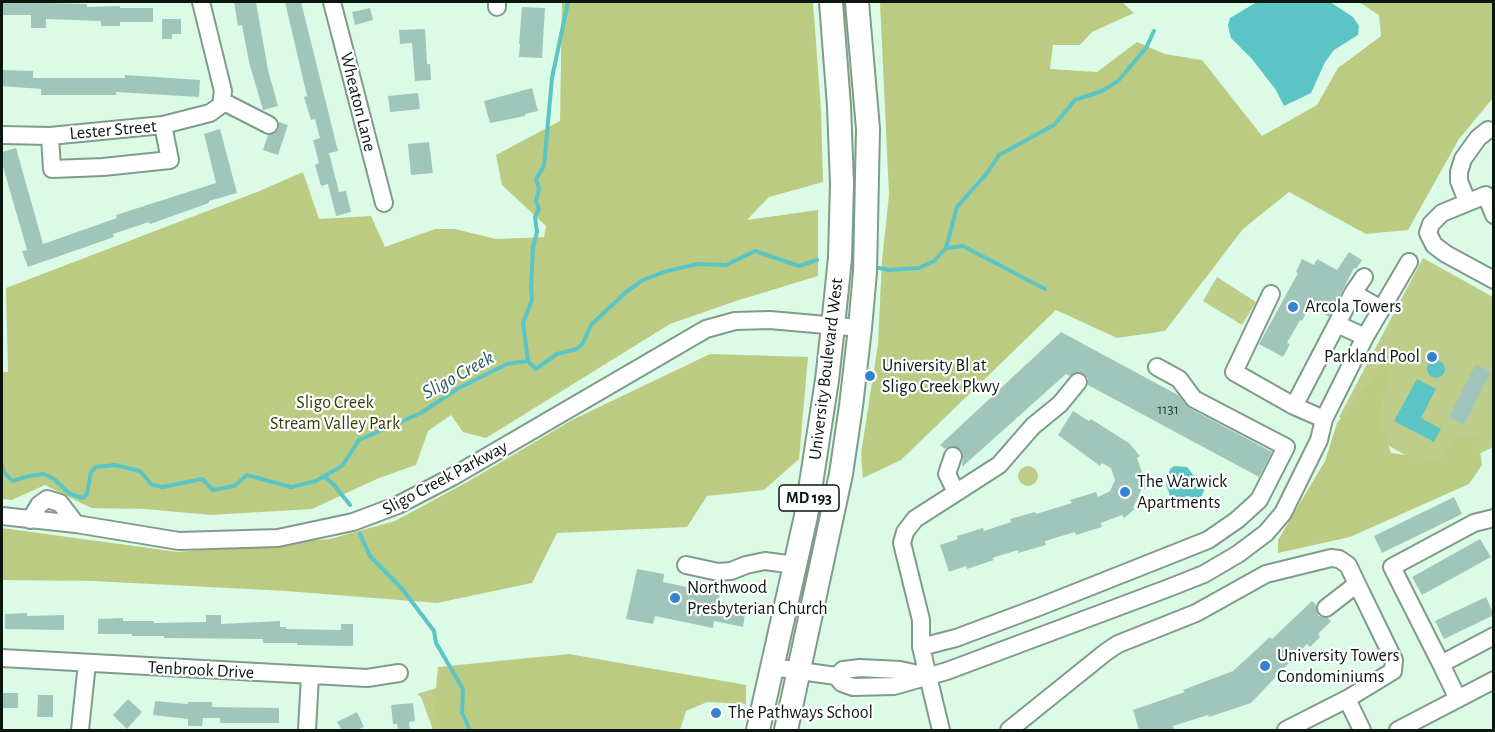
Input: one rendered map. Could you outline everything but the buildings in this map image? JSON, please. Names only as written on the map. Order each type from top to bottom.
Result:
[{"type":"main road","name":"University Boulevard West","points":[[759,730],[795,565],[818,444],[840,258],[842,184],[831,2]]},
{"type":"main road","name":"University Boulevard West","points":[[786,730],[841,474],[852,406],[860,328],[865,272],[868,129],[857,2]]},
{"type":"street","points":[[201,2],[223,91],[222,103],[269,125]]},
{"type":"street","name":"Wheaton Lane","points":[[332,2],[384,203]]},
{"type":"street","name":"Lester Street","points":[[2,135],[50,136],[163,125],[210,113],[222,103]]},
{"type":"street","points":[[50,136],[52,169],[103,167],[170,160],[163,125]]},
{"type":"street","points":[[1467,201],[1459,181],[1459,172],[1463,159],[1478,138],[1488,130]]},
{"type":"street","points":[[1494,215],[1486,195],[1442,213],[1431,224],[1428,233],[1434,245],[1446,254],[1494,280]]},
{"type":"street","points":[[772,667],[836,676],[842,683],[853,687],[886,688],[978,660],[1166,590],[1204,574],[1238,554],[1266,533],[1283,513],[1318,440],[1324,419],[1365,337],[1409,262]]},
{"type":"street","points":[[1294,406],[1353,293],[1364,277]]},
{"type":"street","points":[[1353,293],[1381,309]]},
{"type":"street","points":[[1271,294],[1234,372],[1294,406],[1324,419]]},
{"type":"street","name":"Sligo Creek Parkway","points":[[2,516],[76,524],[179,541],[278,538],[353,522],[398,505],[452,477],[706,328],[735,321],[770,320],[860,328]]},
{"type":"street","points":[[1337,324],[1365,337]]},
{"type":"street","points":[[921,647],[956,638],[1048,604],[1208,540],[1237,520],[1259,500],[1286,447],[1194,399],[1179,379],[1157,367]]},
{"type":"street","points":[[942,730],[921,647],[921,620],[902,543],[905,532],[915,519],[999,465],[1033,426],[1060,404],[1078,382]]},
{"type":"street","points":[[953,456],[947,474],[956,492]]},
{"type":"street","points":[[1458,699],[1392,567],[1473,523],[1494,518]]},
{"type":"street","points":[[1008,730],[1106,651],[1134,637],[1196,613],[1266,574],[1330,558],[1339,559],[1348,565],[1394,660],[1393,671],[1347,699],[1286,730]]},
{"type":"street","points":[[686,565],[718,572],[731,571],[765,561],[795,565]]},
{"type":"street","points":[[1326,608],[1357,584]]},
{"type":"street","points":[[1441,664],[1494,636]]},
{"type":"street","name":"Tenbrook Drive","points":[[2,658],[310,676],[367,678],[399,673]]},
{"type":"street","points":[[80,730],[87,663]]},
{"type":"street","points":[[308,730],[310,676]]},
{"type":"street","points":[[1398,730],[1494,680]]},
{"type":"street","points":[[1347,699],[1362,730]]},
{"type":"green space","name":"Sligo Creek Stream Valley Park","points":[[562,2],[813,2],[821,110],[823,182],[769,197],[747,220],[818,210],[818,276],[670,324],[486,438],[463,432],[451,415],[428,431],[416,465],[379,478],[312,509],[211,515],[145,509],[91,508],[45,485],[12,500],[2,499],[2,372],[8,372],[6,288],[257,192],[303,172],[319,219],[371,216],[385,247],[435,229],[455,229],[496,239],[544,237],[546,226],[502,185],[496,155],[560,121]]},
{"type":"green space","points":[[880,2],[1122,2],[1134,13],[1092,32],[1080,45],[1053,45],[1050,69],[1097,72],[1137,42],[1165,54],[1202,60],[1262,136],[1317,105],[1338,68],[1381,36],[1379,15],[1359,2],[1493,2],[1493,98],[1459,139],[1408,230],[1366,234],[1289,192],[1243,229],[1165,331],[1117,338],[1056,310],[901,460],[863,478],[861,454],[878,344],[882,260],[889,195]]},
{"type":"green space","name":"Parkland Pool","points":[[1423,258],[1493,297],[1493,447],[1438,474],[1339,417]]},
{"type":"green space","points":[[1217,277],[1256,302],[1242,325],[1203,301]]},
{"type":"green space","points":[[1393,352],[1379,418],[1391,453],[1440,460],[1460,434],[1478,439],[1482,465],[1469,484],[1350,537],[1278,553],[1278,540],[1325,461],[1337,423]]},
{"type":"green space","points":[[710,354],[808,357],[799,459],[764,490],[707,496],[687,527],[557,533],[532,583],[437,603],[286,591],[93,581],[2,580],[2,528],[178,552],[330,539],[395,521],[469,481],[572,420]]},
{"type":"green space","points":[[1028,466],[1035,469],[1038,476],[1035,483],[1028,486],[1021,483],[1018,476],[1021,469]]},
{"type":"green space","points":[[569,654],[746,685],[746,704],[707,702],[686,711],[680,730],[432,730],[438,667]]},
{"type":"green space","points":[[443,686],[433,730],[421,697],[417,694]]},
{"type":"water","points":[[1257,2],[1330,2],[1353,17],[1359,26],[1358,35],[1334,50],[1325,62],[1311,93],[1284,106],[1276,90],[1252,59],[1231,38],[1228,26],[1230,18]]},
{"type":"water","points":[[1436,360],[1442,363],[1445,369],[1442,375],[1436,378],[1430,375],[1427,369],[1430,363]]},
{"type":"water","name":"Parkland Pool","points":[[1417,379],[1436,389],[1421,418],[1441,429],[1434,442],[1394,421]]},
{"type":"water","points":[[1174,466],[1187,467],[1194,476],[1202,481],[1205,487],[1202,496],[1174,499],[1170,496],[1166,484],[1170,469]]},
{"type":"waterway","points":[[528,361],[523,323],[532,300],[533,247],[537,232],[535,217],[539,209],[536,201],[539,189],[536,179],[544,166],[552,78],[568,2]]},
{"type":"waterway","name":"Sligo Creek","points":[[879,268],[889,270],[919,268],[934,261],[946,248],[957,207],[988,172],[999,155],[1054,125],[1075,100],[1102,91],[1118,81],[1146,48],[1154,31]]},
{"type":"waterway","points":[[946,248],[963,246],[1045,289]]},
{"type":"waterway","name":"Sligo Creek","points":[[2,465],[3,471],[12,481],[44,474],[54,479],[70,494],[83,498],[87,494],[91,472],[96,467],[115,465],[140,471],[152,485],[163,487],[202,479],[213,490],[234,486],[247,475],[291,487],[316,481],[342,466],[359,440],[421,413],[457,389],[507,364],[528,361],[536,369],[557,354],[577,349],[583,343],[591,325],[626,292],[643,280],[667,271],[698,264],[726,265],[755,251],[799,266],[817,260]]},
{"type":"waterway","points":[[324,476],[350,505]]},
{"type":"waterway","points":[[360,534],[370,556],[403,590],[434,631],[436,643],[463,689],[462,713],[470,730]]},
{"type":"place","name":"Arcola Towers","points":[[1293,307]]},
{"type":"place","name":"Parkland Pool","points":[[1432,357]]},
{"type":"place","name":"University Bl at Sligo Creek Pkwy","points":[[870,376]]},
{"type":"place","name":"The Warwick Apartments","points":[[1125,492]]},
{"type":"place","name":"Northwood Presbyterian Church","points":[[675,598]]},
{"type":"place","name":"University Towers Condominiums","points":[[1265,666]]},
{"type":"place","name":"The Pathways School","points":[[716,713]]}]
